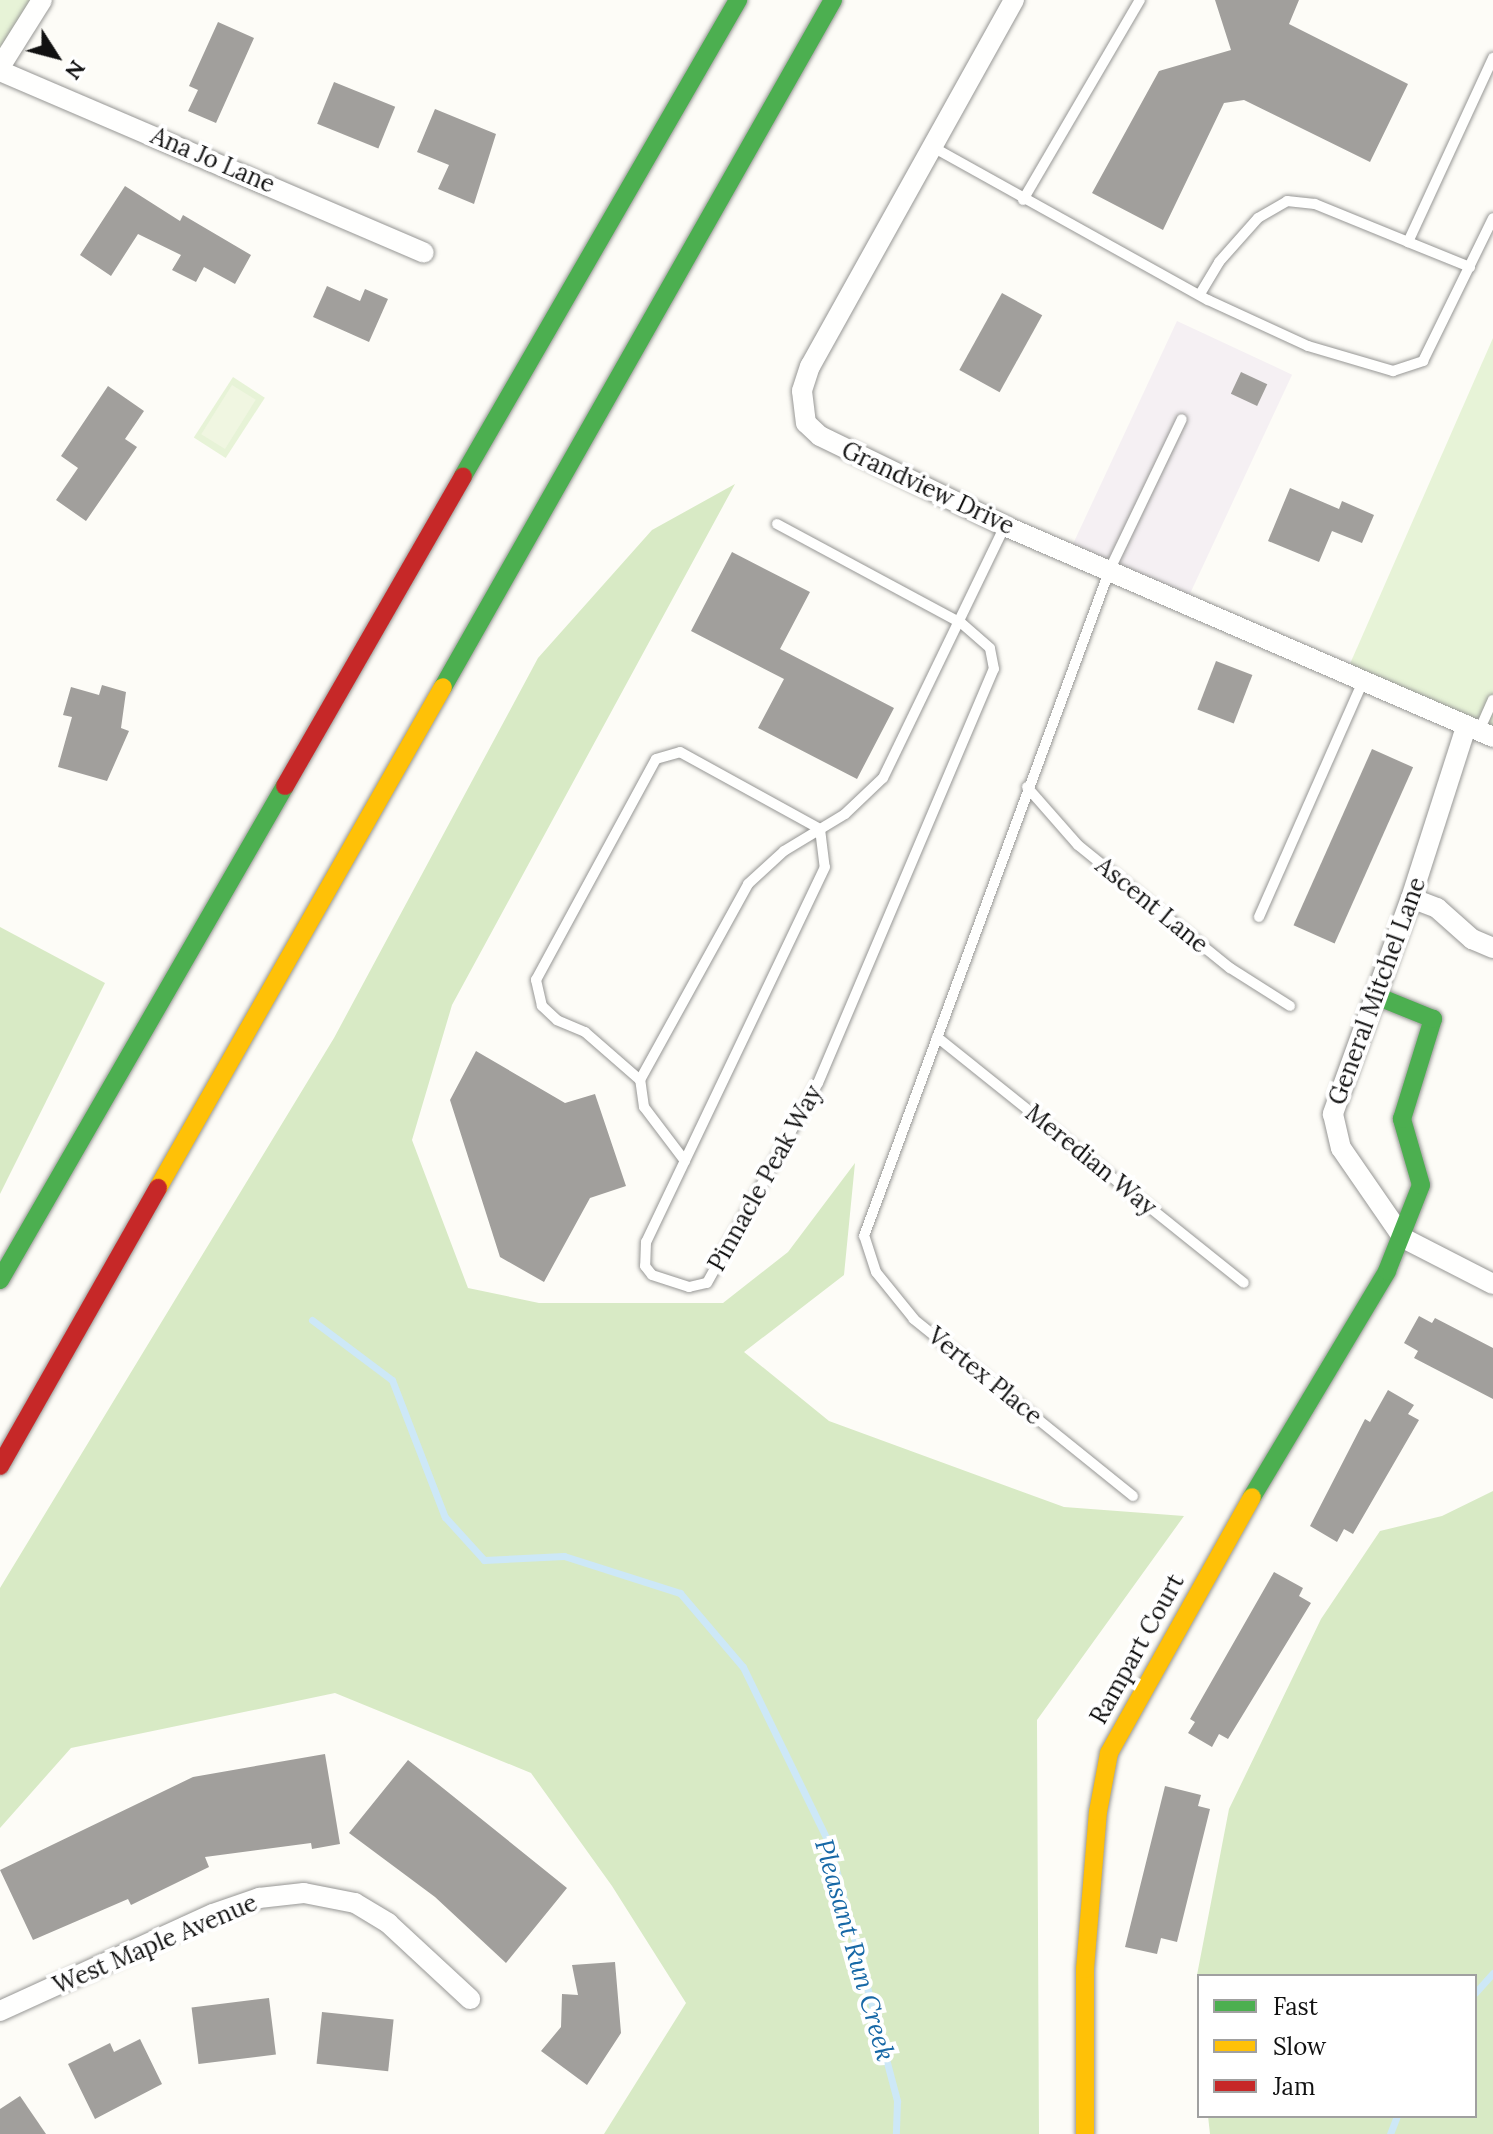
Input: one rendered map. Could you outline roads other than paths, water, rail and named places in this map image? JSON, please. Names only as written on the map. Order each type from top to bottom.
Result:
[{"type":"main road","points":[[0,1280],[738,0]]},
{"type":"main road","points":[[0,1466],[833,0]]},
{"type":"main road","name":"Rampart Court","points":[[1085,2134],[1085,1969],[1098,1812],[1109,1753],[1190,1601],[1403,1238],[1421,1185],[1402,1119],[1433,1019],[1376,996]]},
{"type":"street","points":[[0,69],[42,0]]},
{"type":"street","name":"Grandview Drive","points":[[1014,0],[810,366],[802,409],[806,423],[820,436],[1005,526],[1480,732]]},
{"type":"street","name":"Ana Jo Lane","points":[[0,69],[424,253]]},
{"type":"street","name":"General Mitchel Lane","points":[[1480,732],[1411,898],[1333,1114],[1341,1148],[1403,1238],[1493,1284]]},
{"type":"street","points":[[1411,898],[1437,908],[1472,939],[1493,948]]},
{"type":"street","name":"West Maple Avenue","points":[[0,2011],[213,1914],[259,1898],[304,1893],[355,1903],[388,1923],[470,1999]]},
{"type":"lane","points":[[1023,200],[1140,0]]},
{"type":"lane","points":[[1408,242],[1493,58]]},
{"type":"lane","points":[[931,146],[1023,200],[1200,294],[1308,346],[1393,371],[1423,361],[1493,218]]},
{"type":"lane","points":[[1200,294],[1219,262],[1258,218],[1287,201],[1315,204],[1470,267]]},
{"type":"lane","points":[[937,1037],[1110,569],[1182,419]]},
{"type":"lane","points":[[777,524],[961,623]]},
{"type":"lane","points":[[685,1161],[644,1107],[640,1080],[748,884],[784,851],[820,829],[883,778],[961,623],[1005,526]]},
{"type":"lane","name":"Pinnacle Peak Way","points":[[820,829],[825,867],[646,1242],[645,1266],[652,1275],[689,1287],[707,1283],[818,1083],[994,669],[990,648],[961,623]]},
{"type":"lane","points":[[1259,917],[1363,681]]},
{"type":"lane","points":[[1480,732],[1493,700]]},
{"type":"lane","points":[[640,1080],[585,1032],[557,1020],[542,1006],[536,980],[656,759],[680,752],[820,829]]},
{"type":"lane","name":"Ascent Lane","points":[[1027,787],[1078,845],[1230,968],[1290,1006]]},
{"type":"lane","name":"Vertex Place","points":[[937,1037],[864,1236],[876,1272],[914,1319],[1133,1496]]},
{"type":"lane","name":"Meredian Way","points":[[937,1037],[1244,1283]]},
{"type":"waterway","name":"Pleasant Run Creek","points":[[312,1320],[392,1380],[445,1517],[484,1560],[564,1556],[680,1593],[743,1667],[829,1843],[897,2101],[896,2134]]},
{"type":"waterway","points":[[1477,1991],[1493,1973]]},
{"type":"waterway","points":[[1390,2134],[1396,2118]]}]
